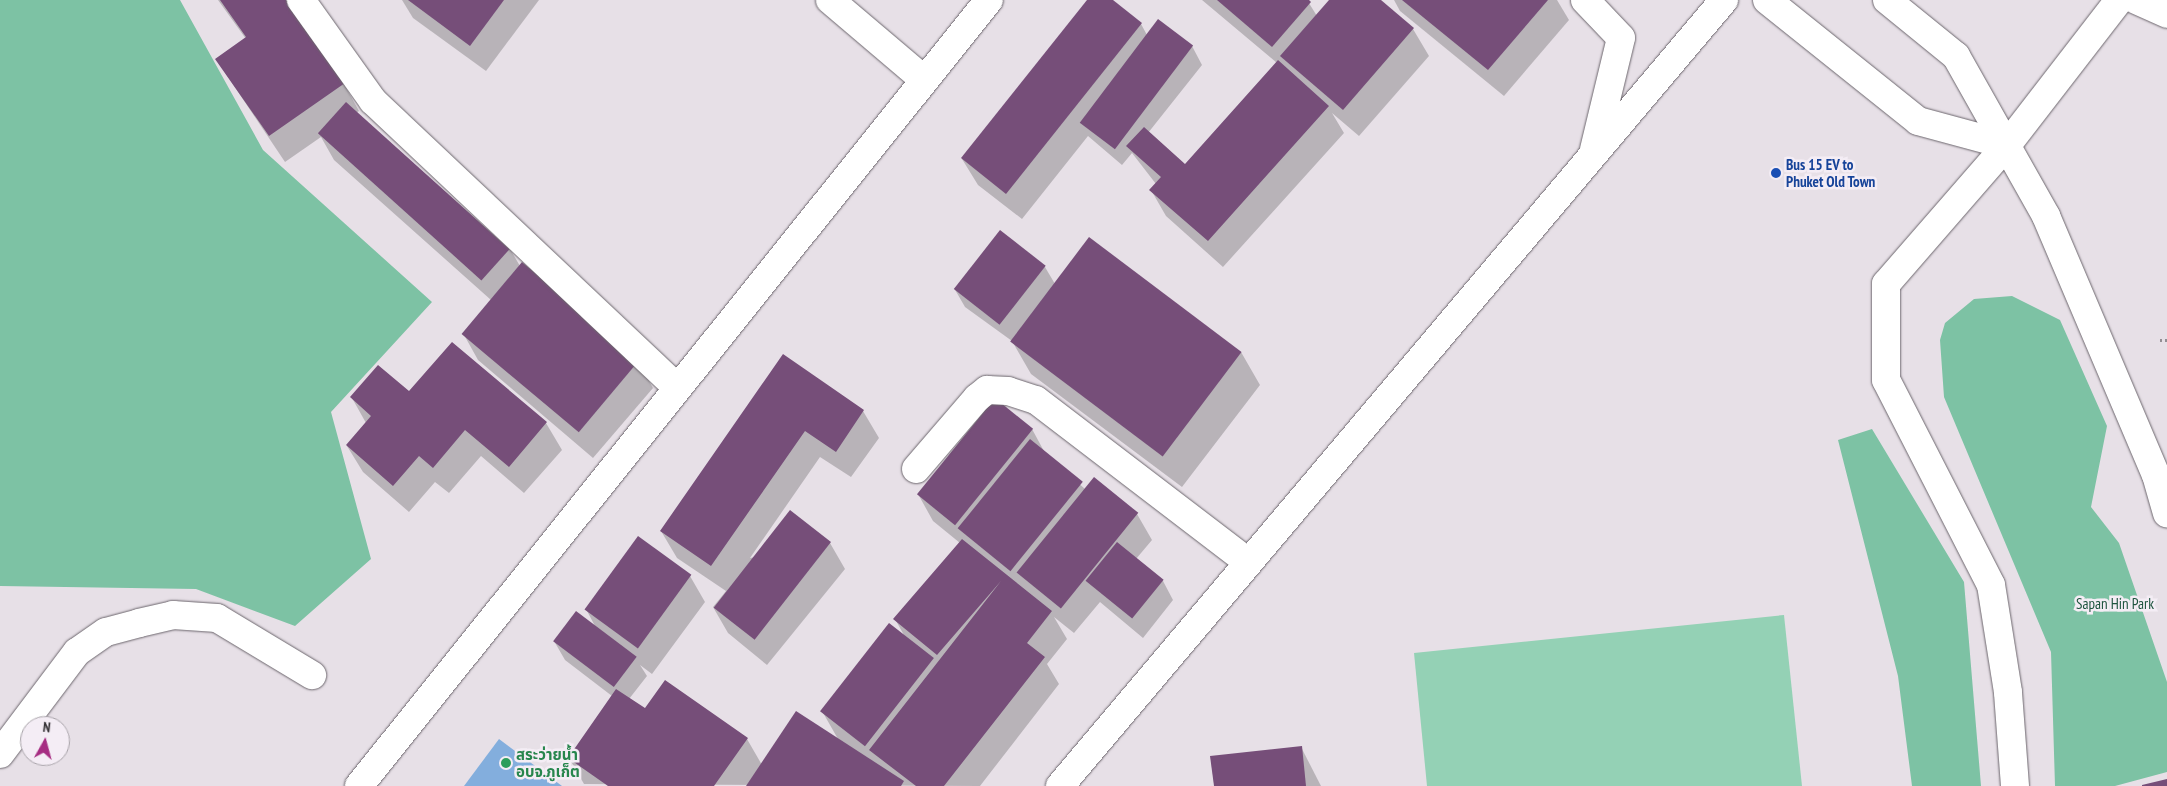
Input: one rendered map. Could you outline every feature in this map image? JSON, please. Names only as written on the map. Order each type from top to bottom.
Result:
[{"type":"street","points":[[301,0],[373,101],[677,387]]},
{"type":"street","points":[[830,0],[923,79]]},
{"type":"street","points":[[359,786],[923,79],[989,0]]},
{"type":"street","points":[[1585,0],[1621,38],[1592,156]]},
{"type":"street","points":[[1060,786],[1724,0]]},
{"type":"street","points":[[1767,0],[1918,120],[2007,145]]},
{"type":"street","points":[[1887,0],[1956,56],[2046,216],[2156,475],[2167,513]]},
{"type":"street","points":[[2015,786],[2008,692],[1991,585],[1886,380],[1886,284],[2007,145],[2119,0]]},
{"type":"street","points":[[2136,0],[2167,14]]},
{"type":"street","points":[[916,469],[977,398],[987,390],[1008,391],[1036,400],[1248,562]]},
{"type":"street","points":[[0,754],[77,652],[106,632],[139,623],[173,615],[217,618],[312,675]]},
{"type":"path","points":[[2160,340],[2167,340]]},
{"type":"green space","points":[[0,0],[180,0],[263,150],[432,302],[331,412],[371,559],[295,626],[196,589],[0,586]]},
{"type":"green space","name":"Sapan Hin Park","points":[[2012,296],[2060,320],[2107,426],[2091,507],[2119,543],[2167,682],[2167,772],[2115,786],[2055,786],[2051,652],[1944,397],[1940,340],[1945,323],[1974,299]]},
{"type":"green space","points":[[1872,429],[1964,582],[1981,786],[1912,786],[1898,676],[1838,440]]},
{"type":"green space","points":[[1784,615],[1802,786],[1427,786],[1414,653]]},
{"type":"water","name":"สระว่ายน้ำ อบจ.ภูเก็ต","points":[[499,739],[562,786],[464,786]]},
{"type":"building","points":[[220,0],[286,0],[345,83],[269,136],[215,59],[246,37]]},
{"type":"building","points":[[408,0],[504,0],[470,46]]},
{"type":"building","points":[[1087,0],[1113,0],[1142,23],[1006,194],[961,158]]},
{"type":"building","points":[[1217,0],[1309,0],[1311,2],[1272,47]]},
{"type":"building","points":[[1329,0],[1381,0],[1414,28],[1343,110],[1280,56]]},
{"type":"building","points":[[1402,0],[1548,0],[1488,70]]},
{"type":"building","points":[[1158,19],[1193,45],[1115,149],[1080,123]]},
{"type":"building","points":[[1278,60],[1329,106],[1208,241],[1149,190],[1161,177],[1126,146],[1144,127],[1185,164]]},
{"type":"building","points":[[346,102],[509,249],[481,280],[318,133]]},
{"type":"building","points":[[1000,230],[1046,266],[1000,325],[954,289]]},
{"type":"building","points":[[1089,237],[1242,352],[1163,457],[1010,342]]},
{"type":"building","points":[[522,262],[639,360],[579,432],[462,334]]},
{"type":"building","points":[[452,342],[547,422],[509,467],[465,430],[433,468],[419,456],[393,486],[346,445],[371,416],[350,397],[378,365],[409,391]]},
{"type":"building","points":[[783,354],[864,410],[836,452],[805,431],[711,566],[660,531]]},
{"type":"building","points":[[995,398],[1033,429],[955,525],[917,494]]},
{"type":"building","points":[[1030,439],[1083,482],[1010,571],[958,528]]},
{"type":"building","points":[[1094,477],[1138,513],[1061,608],[1017,573]]},
{"type":"building","points":[[790,510],[831,542],[755,640],[714,608]]},
{"type":"building","points":[[638,536],[691,575],[638,648],[585,610]]},
{"type":"building","points":[[962,539],[1052,611],[1027,643],[1045,657],[944,786],[916,786],[869,750],[1001,581],[937,655],[893,619]]},
{"type":"building","points":[[1117,542],[1164,580],[1132,619],[1086,581]]},
{"type":"building","points":[[576,611],[637,657],[614,687],[553,641]]},
{"type":"building","points":[[889,623],[934,658],[865,746],[820,711]]},
{"type":"building","points":[[665,680],[748,738],[714,786],[608,786],[568,758],[616,689],[645,708]]},
{"type":"building","points":[[796,711],[904,781],[901,786],[746,786]]},
{"type":"building","points":[[1302,746],[1306,786],[1214,786],[1210,756]]},
{"type":"building","points":[[2167,779],[2167,786],[2142,786],[2142,785]]},
{"type":"place","name":"Bus 15 EV to Phuket Old Town","points":[[1776,173]]},
{"type":"place","name":"สระว่ายน้ำ อบจ.ภูเก็ต","points":[[506,763]]}]
